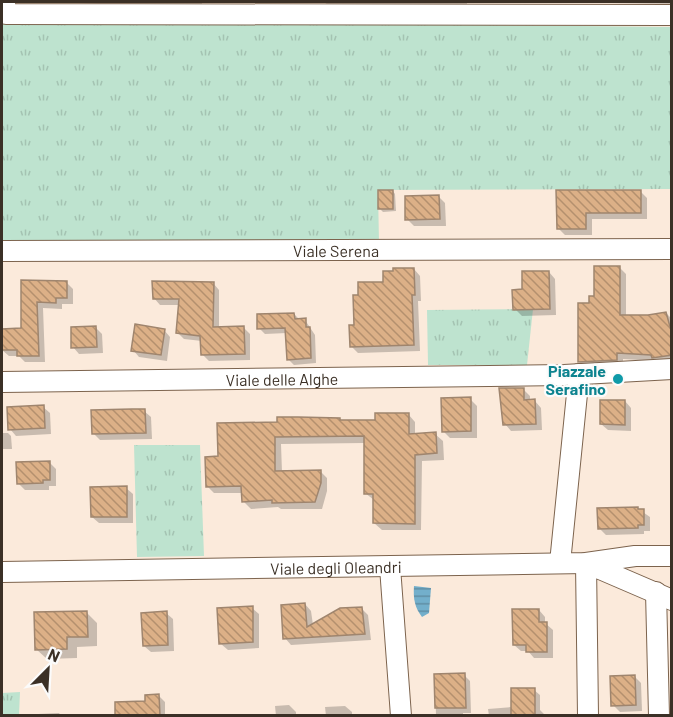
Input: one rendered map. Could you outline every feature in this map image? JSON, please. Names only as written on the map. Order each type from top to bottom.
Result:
[{"type":"street","points":[[5,2],[6,14],[258,8],[514,8],[672,15]]},
{"type":"street","name":"Viale Serena","points":[[2,251],[672,249]]},
{"type":"street","name":"Viale delle Alghe","points":[[2,382],[571,375],[672,369]]},
{"type":"street","points":[[560,563],[571,375]]},
{"type":"street","name":"Viale degli Oleandri","points":[[2,572],[586,563],[634,556],[672,556]]},
{"type":"street","points":[[588,716],[586,563],[664,596],[659,716]]},
{"type":"street","points":[[390,567],[401,716]]},
{"type":"green space","points":[[2,20],[671,27],[671,189],[378,190],[379,243],[2,244]]},
{"type":"green space","points":[[533,309],[527,365],[428,365],[427,310]]},
{"type":"green space","points":[[134,445],[200,445],[204,556],[137,557]]},
{"type":"green space","points":[[20,692],[19,715],[2,715],[2,693]]},
{"type":"water","points":[[414,586],[431,588],[429,613],[422,617],[415,603]]},
{"type":"building","points":[[378,190],[393,190],[393,209],[378,209]]},
{"type":"building","points":[[556,190],[641,190],[641,213],[586,213],[586,229],[557,229]]},
{"type":"building","points":[[439,195],[440,219],[405,220],[405,196]]},
{"type":"building","points":[[594,266],[620,266],[620,315],[648,315],[666,312],[672,334],[672,355],[652,358],[651,355],[617,353],[617,360],[578,362],[578,303],[589,303],[589,296],[594,296]]},
{"type":"building","points":[[393,268],[414,268],[415,295],[412,295],[414,345],[350,347],[349,325],[354,325],[353,295],[358,295],[358,282],[383,282],[383,271],[393,271]]},
{"type":"building","points":[[522,271],[549,271],[550,309],[513,310],[512,290],[522,289]]},
{"type":"building","points":[[21,280],[67,281],[67,298],[56,298],[56,303],[37,302],[39,356],[17,356],[17,350],[2,350],[2,329],[21,328]]},
{"type":"building","points":[[152,281],[214,282],[213,327],[244,326],[245,354],[201,355],[200,336],[176,333],[179,299],[153,299]]},
{"type":"building","points":[[294,313],[295,319],[306,318],[306,327],[310,327],[311,358],[287,360],[285,328],[257,329],[257,314]]},
{"type":"building","points":[[135,324],[165,329],[161,355],[131,351]]},
{"type":"building","points":[[96,326],[97,347],[71,348],[71,327]]},
{"type":"building","points":[[499,388],[524,388],[524,400],[535,399],[536,424],[503,425]]},
{"type":"building","points":[[471,397],[471,431],[442,432],[441,398]]},
{"type":"building","points":[[600,400],[625,400],[625,425],[600,424]]},
{"type":"building","points":[[44,405],[45,428],[8,430],[7,407]]},
{"type":"building","points":[[145,409],[146,433],[92,434],[91,410]]},
{"type":"building","points":[[375,413],[409,413],[409,434],[436,432],[437,453],[415,455],[415,524],[373,523],[373,494],[364,494],[364,436],[275,437],[275,471],[321,470],[321,483],[315,502],[272,503],[272,500],[242,502],[241,486],[206,487],[205,457],[218,456],[217,423],[277,422],[277,417],[375,420]]},
{"type":"building","points":[[50,461],[50,480],[43,480],[43,483],[17,484],[16,462]]},
{"type":"building","points":[[127,486],[127,517],[91,517],[90,487]]},
{"type":"building","points":[[638,507],[638,509],[644,509],[644,525],[638,525],[638,528],[598,529],[597,508]]},
{"type":"building","points":[[305,603],[307,627],[340,608],[362,607],[365,634],[283,639],[281,605]]},
{"type":"building","points":[[253,606],[253,642],[219,644],[217,608]]},
{"type":"building","points":[[512,609],[539,609],[539,622],[547,622],[547,652],[526,652],[526,645],[513,645]]},
{"type":"building","points":[[87,611],[88,637],[67,637],[67,649],[35,650],[34,612]]},
{"type":"building","points":[[167,611],[168,645],[143,646],[141,613]]},
{"type":"building","points":[[465,673],[466,708],[435,708],[434,674]]},
{"type":"building","points":[[635,675],[636,705],[611,706],[610,676]]},
{"type":"building","points":[[511,688],[535,688],[535,716],[511,716]]},
{"type":"building","points":[[159,694],[160,716],[115,716],[115,702],[145,701],[145,695]]},
{"type":"place","name":"Piazzale Serafino","points":[[618,379]]}]
